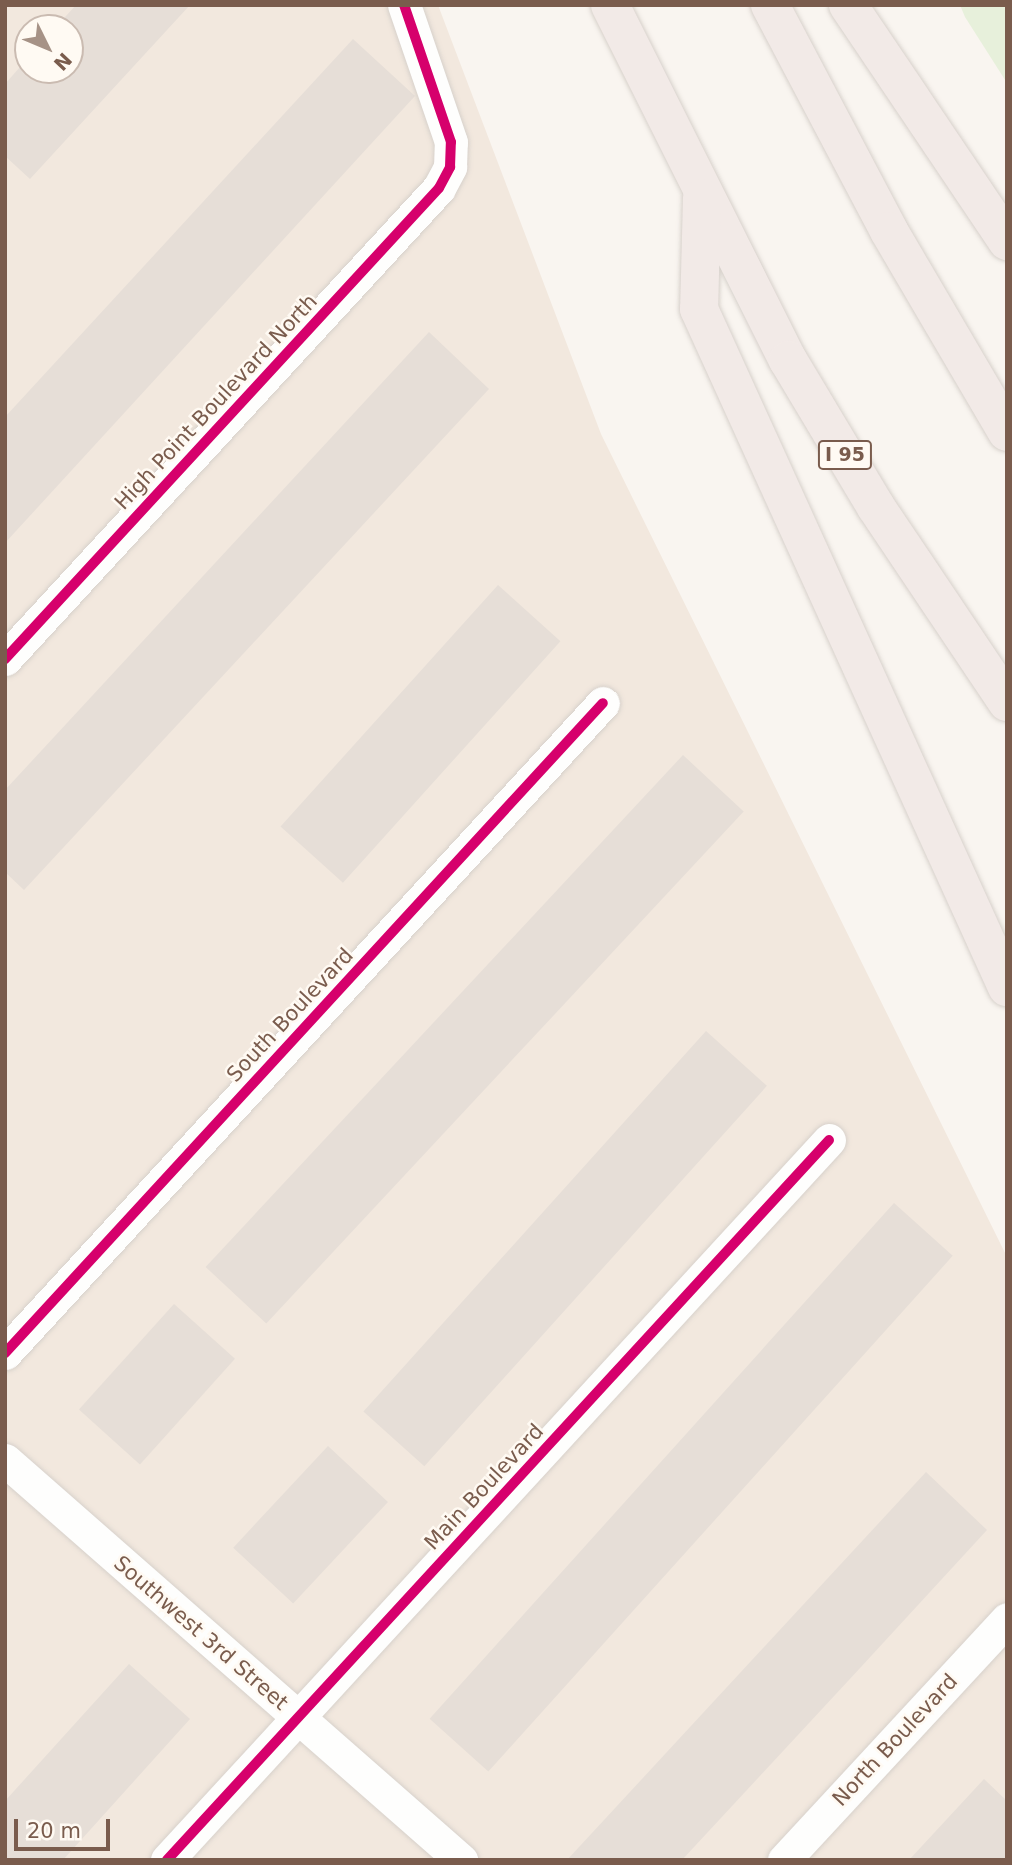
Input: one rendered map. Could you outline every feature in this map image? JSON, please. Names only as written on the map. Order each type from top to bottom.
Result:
[{"type":"highway","name":"I 95","points":[[610,5],[702,198],[876,507],[1007,702]]},
{"type":"highway","points":[[770,5],[889,232],[1007,432]]},
{"type":"highway","points":[[848,5],[1007,241]]},
{"type":"highway","points":[[702,198],[699,309],[1007,987]]},
{"type":"street","name":"High Point Boulevard North","points":[[5,659],[439,188],[450,167],[451,142],[404,5]]},
{"type":"street","name":"South Boulevard","points":[[5,1353],[604,703]]},
{"type":"street","name":"Main Boulevard","points":[[167,1860],[829,1140]]},
{"type":"street","name":"Southwest 3rd Street","points":[[5,1460],[461,1860]]},
{"type":"street","name":"North Boulevard","points":[[784,1860],[1007,1619]]},
{"type":"shaded area","points":[[5,5],[438,5],[601,434],[1007,1257],[1007,1860],[5,1860]]},
{"type":"green space","points":[[960,5],[1007,5],[1007,83],[965,17]]},
{"type":"building","points":[[76,5],[190,5],[30,179],[5,156],[5,84],[14,74],[14,84],[84,84],[84,14],[68,14]]},
{"type":"building","points":[[353,39],[415,96],[5,543],[5,417]]},
{"type":"building","points":[[429,332],[489,389],[24,890],[5,872],[5,790]]},
{"type":"building","points":[[498,585],[560,641],[343,883],[281,827]]},
{"type":"building","points":[[683,755],[744,812],[266,1324],[206,1267]]},
{"type":"building","points":[[706,1031],[767,1086],[424,1466],[363,1411]]},
{"type":"building","points":[[894,1203],[953,1256],[488,1772],[430,1719]]},
{"type":"building","points":[[174,1304],[235,1359],[140,1464],[79,1410]]},
{"type":"building","points":[[328,1446],[388,1502],[293,1604],[233,1548]]},
{"type":"building","points":[[926,1472],[987,1530],[861,1667],[682,1860],[567,1860]]},
{"type":"building","points":[[129,1664],[190,1719],[63,1860],[5,1860],[5,1801]]},
{"type":"building","points":[[984,1779],[1007,1801],[1007,1860],[909,1860]]},
{"type":"cycle path","points":[[5,659],[439,188],[450,167],[451,142],[404,5]]},
{"type":"cycle path","points":[[5,1353],[603,703]]},
{"type":"cycle path","points":[[167,1860],[829,1140]]}]
